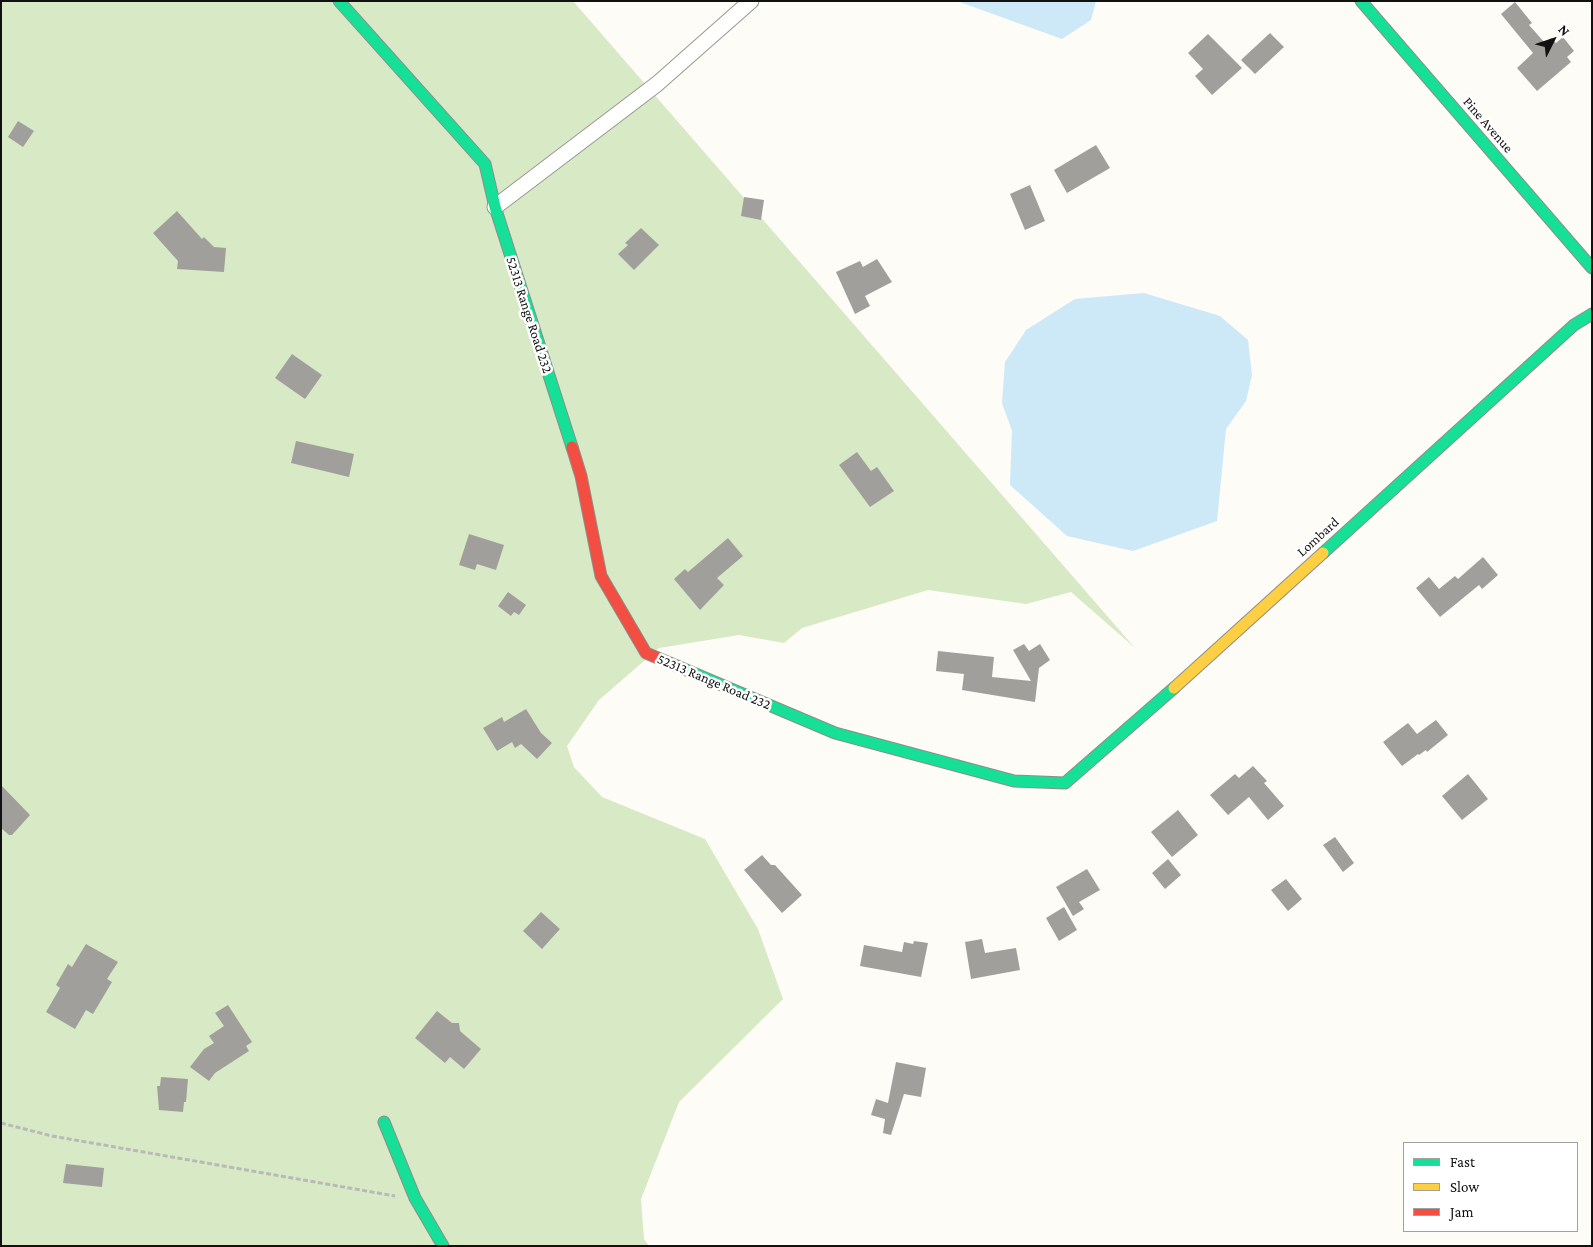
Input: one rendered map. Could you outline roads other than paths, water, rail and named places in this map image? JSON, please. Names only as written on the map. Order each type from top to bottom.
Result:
[{"type":"street","name":"52313 Range Road 232","points":[[339,1],[485,164],[495,207],[581,476],[601,576],[646,653],[835,733],[1014,781],[1065,783]]},
{"type":"street","points":[[495,207],[657,84],[751,1]]},
{"type":"street","name":"Pine Avenue","points":[[1361,1],[1592,268]]},
{"type":"street","name":"Lombard","points":[[1065,783],[1178,685],[1574,325],[1592,314]]},
{"type":"street","points":[[384,1122],[415,1198],[442,1246]]},
{"type":"water","points":[[957,1],[1096,1],[1091,20],[1062,39]]},
{"type":"water","points":[[1144,293],[1220,316],[1248,340],[1252,375],[1246,401],[1226,429],[1217,521],[1133,551],[1067,536],[1010,485],[1012,431],[1002,403],[1005,362],[1026,330],[1075,299]]}]
